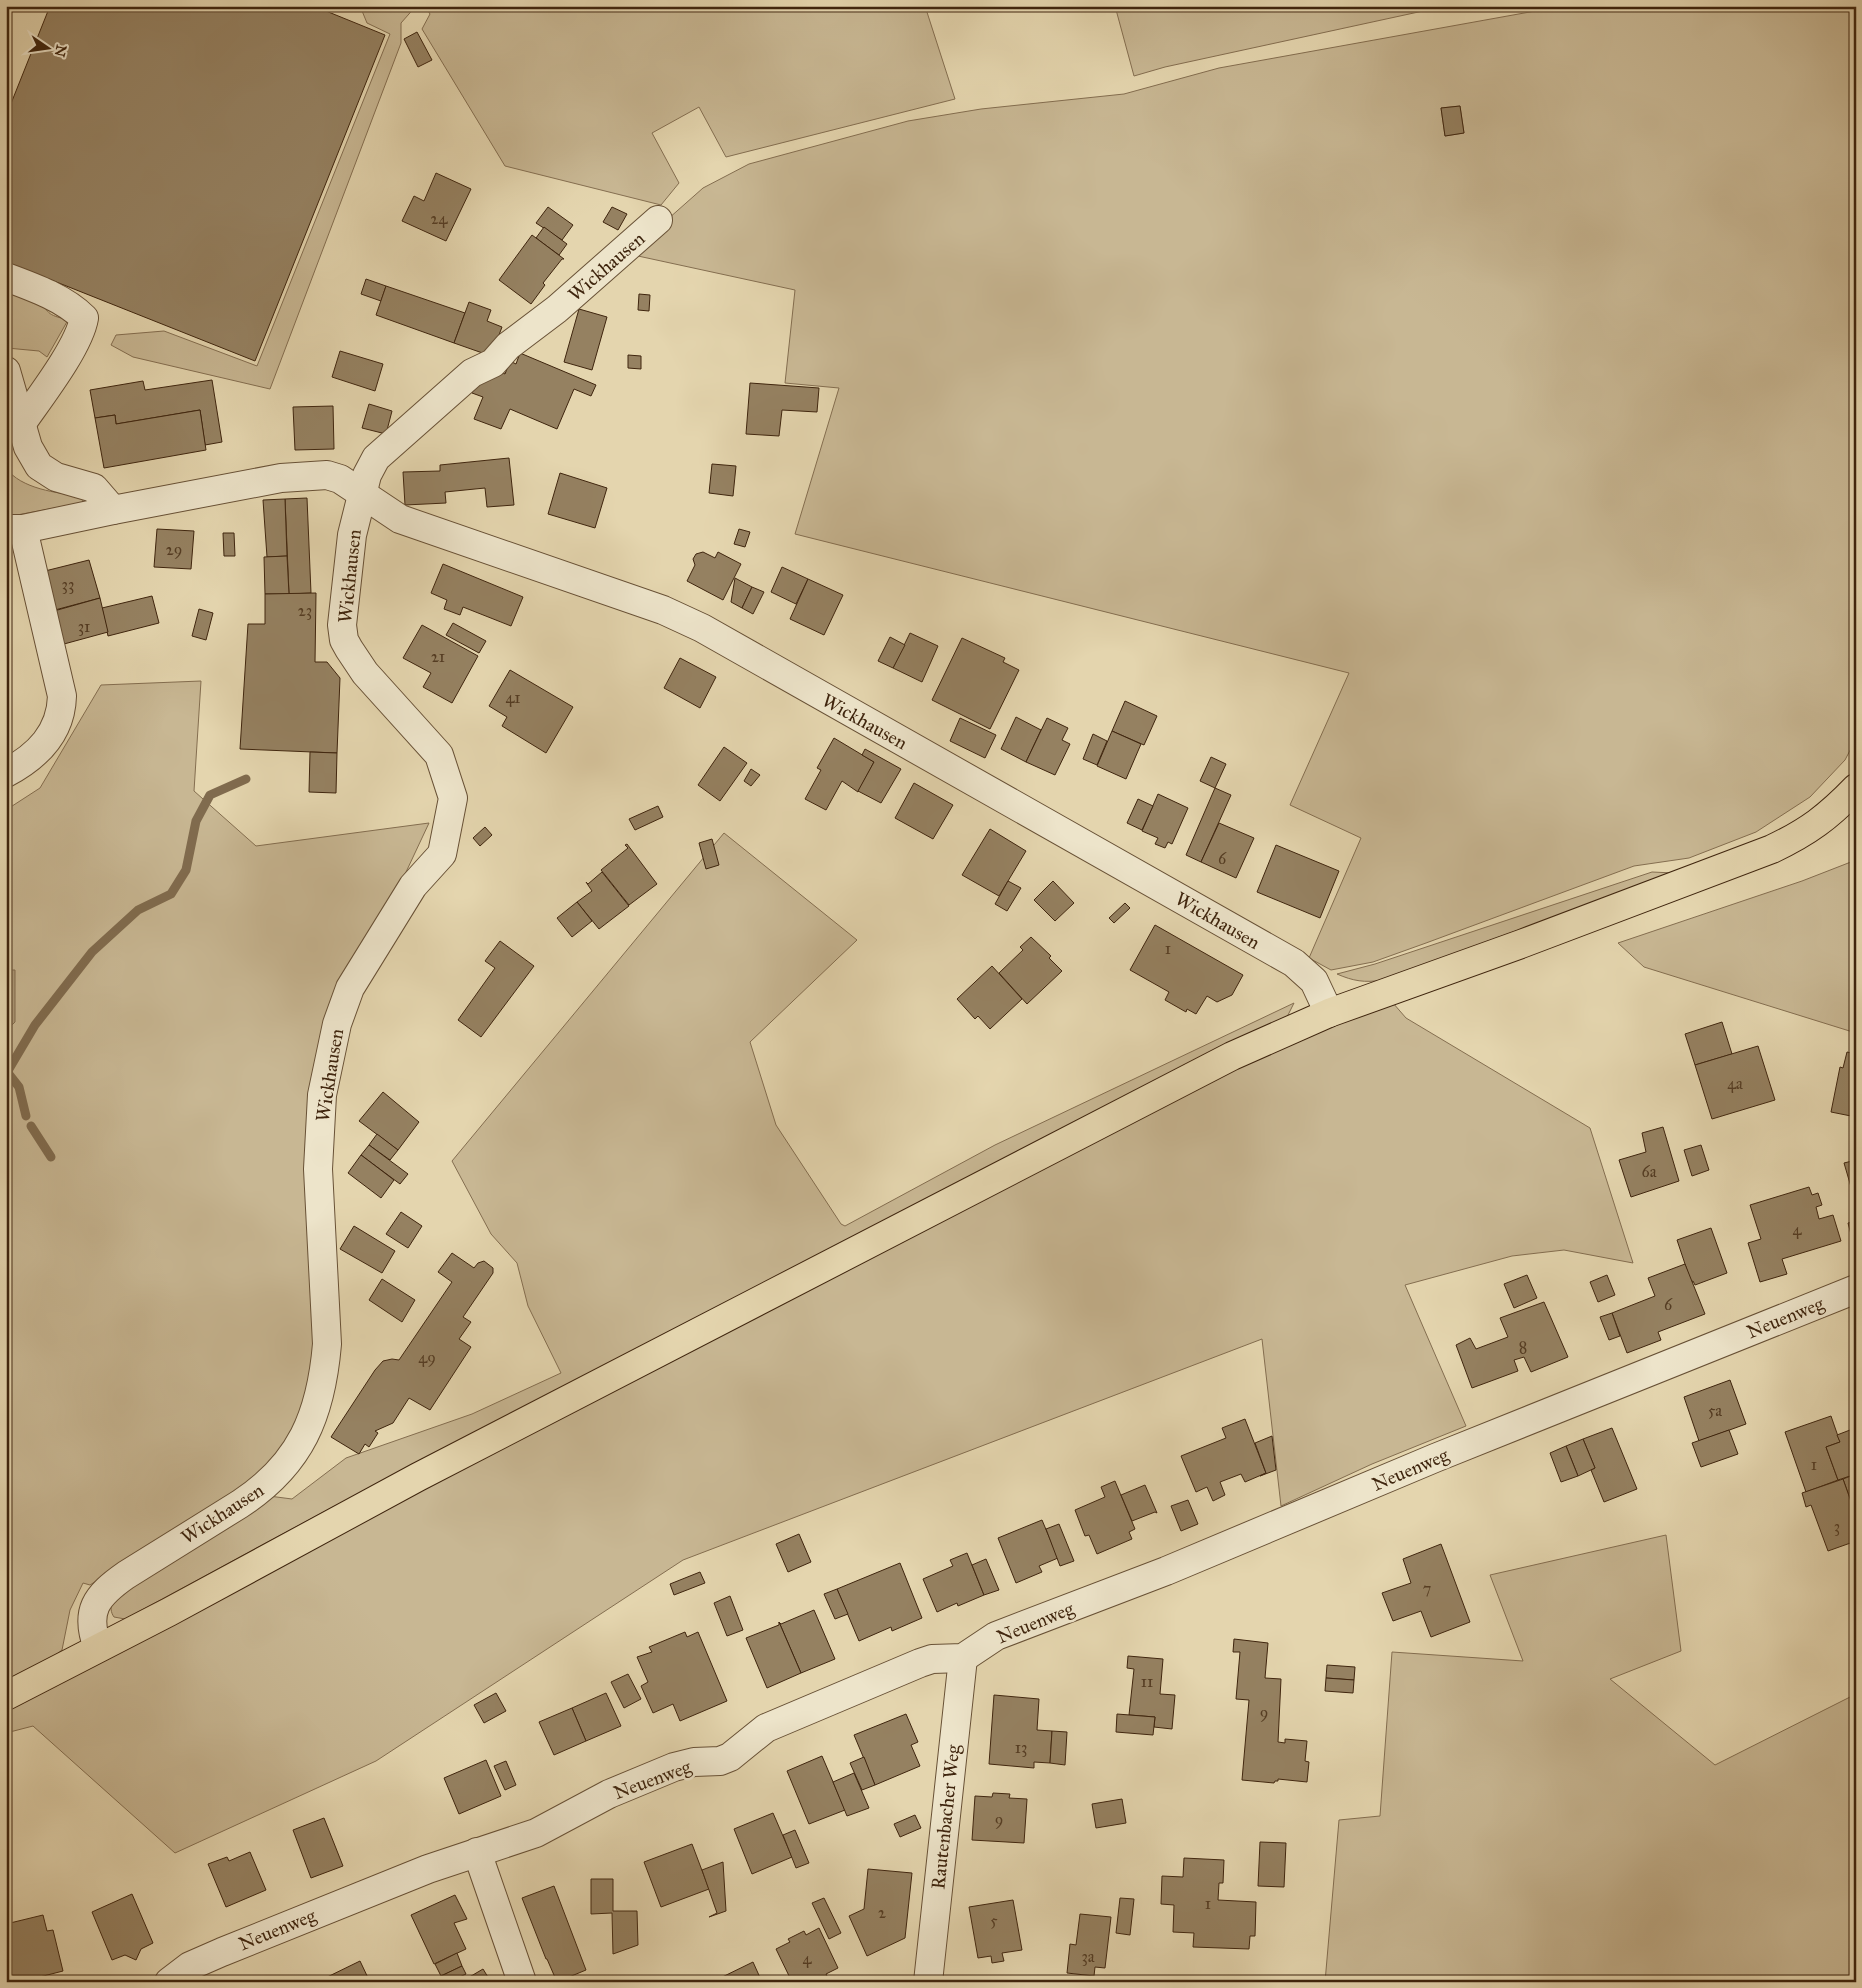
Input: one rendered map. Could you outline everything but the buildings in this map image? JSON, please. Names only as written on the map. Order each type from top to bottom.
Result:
[{"type":"main road","points":[[6,1696],[169,1612],[418,1478],[1232,1056],[1329,1013],[1772,850],[1799,837],[1831,814],[1856,788]]},
{"type":"street","name":"Wickhausen","points":[[98,1648],[93,1635],[92,1619],[96,1600],[109,1587],[126,1575],[246,1500],[273,1479],[292,1456],[307,1432],[325,1372],[327,1344],[318,1160],[322,1095],[337,1024],[350,988],[413,886],[442,854],[453,798],[439,755],[355,661],[344,640],[342,625],[346,574],[352,535],[367,475],[376,458],[394,440],[472,373],[493,363],[508,346],[557,309],[658,220]]},
{"type":"street","points":[[6,277],[75,308],[84,318],[83,327],[63,362],[22,423]]},
{"type":"street","points":[[6,371],[28,447],[39,466],[56,477],[94,488],[113,510]]},
{"type":"street","name":"Wickhausen","points":[[15,529],[281,478],[327,475],[340,479],[400,520],[663,610],[702,628],[1294,963],[1314,981],[1329,1013]]},
{"type":"street","points":[[6,773],[23,764],[40,750],[55,728],[62,711],[62,696],[15,529]]},
{"type":"street","name":"Neuenweg","points":[[170,1982],[190,1966],[222,1952],[428,1869],[536,1833],[609,1794],[674,1767],[694,1762],[720,1761],[730,1757],[766,1728],[920,1663],[932,1659],[963,1658],[996,1636],[1166,1571],[1435,1458],[1856,1290]]},
{"type":"street","name":"Rautenbacher Weg","points":[[923,1980],[963,1658]]},
{"type":"street","points":[[477,1852],[522,1982]]},
{"type":"shaded area","points":[[360,6],[416,6],[401,23],[401,43],[270,389],[133,357],[111,345],[116,335],[164,331],[257,366],[390,34],[367,23]]},
{"type":"shaded area","points":[[425,6],[925,6],[955,99],[726,157],[699,107],[652,133],[679,183],[661,205],[505,166],[422,29],[430,14]]},
{"type":"shaded area","points":[[1115,6],[1446,6],[1165,67],[1134,76]]},
{"type":"shaded area","points":[[1563,6],[1856,6],[1856,739],[1845,760],[1810,797],[1756,832],[1689,858],[1634,866],[1373,962],[1331,970],[1309,958],[1361,838],[1290,805],[1349,673],[795,534],[839,388],[785,383],[795,290],[638,256],[651,234],[703,188],[749,164],[908,121],[981,109],[1124,94],[1219,68]],"holes":[[[1460,106],[1464,133],[1445,136],[1441,108]]]},
{"type":"shaded area","points":[[6,286],[43,301],[49,313],[68,320],[47,357],[39,351],[7,348]]},
{"type":"shaded area","points":[[6,468],[21,481],[40,489],[81,496],[82,503],[6,517]]},
{"type":"shaded area","points":[[201,681],[194,791],[256,846],[429,823],[384,919],[329,1023],[314,1343],[308,1389],[294,1430],[264,1472],[90,1585],[83,1583],[70,1610],[62,1650],[49,1660],[6,1680],[6,810],[40,788],[101,685]]},
{"type":"shaded area","points":[[724,833],[857,940],[750,1042],[776,1125],[841,1224],[845,1226],[995,1145],[1294,1003],[1287,1017],[331,1508],[125,1619],[114,1617],[111,1606],[121,1590],[269,1496],[292,1499],[346,1458],[472,1414],[561,1373],[528,1306],[517,1263],[491,1234],[452,1161]]},
{"type":"shaded area","points":[[1856,860],[1856,1033],[1644,967],[1618,943],[1802,881]]},
{"type":"shaded area","points":[[1652,872],[1674,873],[1382,980],[1359,981],[1337,974],[1375,964]]},
{"type":"shaded area","points":[[1393,1003],[1406,1018],[1590,1128],[1633,1263],[1564,1250],[1512,1256],[1405,1285],[1466,1426],[1372,1464],[1281,1506],[1262,1339],[683,1560],[376,1761],[175,1853],[33,1726],[6,1733],[6,1707],[1222,1075],[1321,1030]]},
{"type":"shaded area","points":[[1666,1535],[1681,1651],[1610,1679],[1715,1765],[1856,1694],[1856,1982],[1325,1982],[1339,1820],[1380,1816],[1392,1652],[1523,1661],[1490,1575]]},
{"type":"water","points":[[6,970],[15,970],[15,1022],[6,1031]]},
{"type":"waterway","points":[[6,1074],[35,1025],[92,952],[138,910],[171,894],[186,870],[196,821],[210,795],[246,779]]},
{"type":"waterway","points":[[8,1073],[19,1087],[26,1116]]},
{"type":"waterway","points":[[31,1126],[51,1157]]}]
